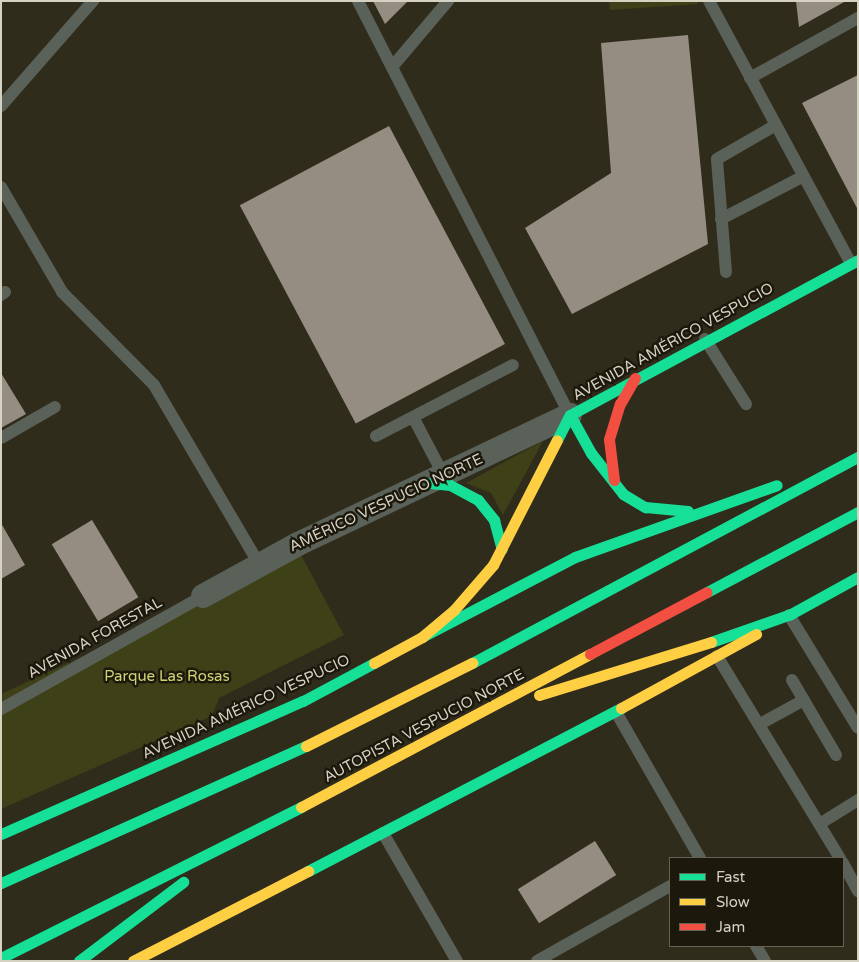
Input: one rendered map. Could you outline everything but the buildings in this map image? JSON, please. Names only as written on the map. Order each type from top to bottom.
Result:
[{"type":"main road","name":"AVENIDA AMÉRICO VESPUCIO","points":[[1,834],[303,701],[422,637],[454,610],[502,549],[570,415],[705,339],[854,262]]},
{"type":"main road","points":[[616,486],[609,439],[620,404],[635,378]]},
{"type":"main road","points":[[570,415],[616,486],[646,507],[699,511]]},
{"type":"main road","points":[[422,637],[575,557],[858,455]]},
{"type":"main road","points":[[1,883],[416,692],[858,455]]},
{"type":"main road","points":[[437,479],[478,500],[494,520],[502,549]]},
{"type":"main road","name":"AUTOPISTA VESPUCIO NORTE","points":[[1,958],[240,840],[858,512]]},
{"type":"main road","points":[[133,961],[616,712],[858,577]]},
{"type":"main road","points":[[485,711],[657,661],[790,615]]},
{"type":"main road","points":[[79,961],[240,840]]},
{"type":"street","name":"AMÉRICO VESPUCIO NORTE","points":[[203,596],[259,564],[570,415]]},
{"type":"lane","points":[[1,106],[93,1]]},
{"type":"lane","points":[[358,1],[570,415]]},
{"type":"lane","points":[[392,67],[448,1]]},
{"type":"lane","points":[[709,1],[804,176],[854,262]]},
{"type":"lane","points":[[750,78],[858,18]]},
{"type":"lane","points":[[726,272],[717,159],[776,125]]},
{"type":"lane","points":[[721,219],[804,176]]},
{"type":"lane","points":[[1,187],[62,292],[154,385],[259,564]]},
{"type":"lane","points":[[705,339],[746,404]]},
{"type":"lane","points":[[376,436],[513,365]]},
{"type":"lane","points":[[1,438],[55,407]]},
{"type":"lane","points":[[413,417],[437,479]]},
{"type":"lane","name":"AVENIDA FORESTAL","points":[[1,709],[203,596]]},
{"type":"lane","points":[[790,615],[858,728]]},
{"type":"lane","points":[[717,656],[821,823],[839,857]]},
{"type":"lane","points":[[792,680],[836,755]]},
{"type":"lane","points":[[760,724],[804,700]]},
{"type":"lane","points":[[616,712],[699,857]]},
{"type":"lane","points":[[821,823],[858,800]]},
{"type":"lane","points":[[383,833],[457,961]]},
{"type":"lane","points":[[844,865],[858,891]]},
{"type":"lane","points":[[537,961],[669,887]]},
{"type":"lane","points":[[757,947],[766,961]]},
{"type":"green space","points":[[609,1],[697,1],[698,4],[610,10]]},
{"type":"green space","points":[[543,441],[503,515],[491,493],[466,483]]},
{"type":"green space","name":"Parque Las Rosas","points":[[301,555],[344,635],[219,698],[212,716],[1,809],[1,694]]},
{"type":"traffic: fast","points":[[557,440],[570,415],[858,260]]},
{"type":"traffic: fast","points":[[570,415],[591,453],[623,494],[645,507],[688,511]]},
{"type":"traffic: fast","points":[[472,663],[858,457]]},
{"type":"traffic: fast","points":[[430,483],[450,485],[478,500],[494,520],[502,549]]},
{"type":"traffic: fast","points":[[422,637],[575,557],[777,485]]},
{"type":"traffic: fast","points":[[707,592],[858,512]]},
{"type":"traffic: fast","points":[[789,615],[858,577]]},
{"type":"traffic: fast","points":[[711,642],[791,614]]},
{"type":"traffic: fast","points":[[1,834],[303,701],[374,663]]},
{"type":"traffic: fast","points":[[308,871],[621,708]]},
{"type":"traffic: fast","points":[[1,883],[306,746]]},
{"type":"traffic: fast","points":[[1,958],[301,807]]},
{"type":"traffic: fast","points":[[79,961],[183,882]]},
{"type":"traffic: slow","points":[[374,663],[422,637],[454,610],[493,565],[557,440]]},
{"type":"traffic: slow","points":[[621,708],[756,634]]},
{"type":"traffic: slow","points":[[539,695],[711,642]]},
{"type":"traffic: slow","points":[[301,807],[590,654]]},
{"type":"traffic: slow","points":[[306,746],[472,663]]},
{"type":"traffic: slow","points":[[133,961],[308,871]]},
{"type":"traffic: jam","points":[[614,480],[609,439],[620,404],[635,378]]},
{"type":"traffic: jam","points":[[590,654],[707,592]]}]
